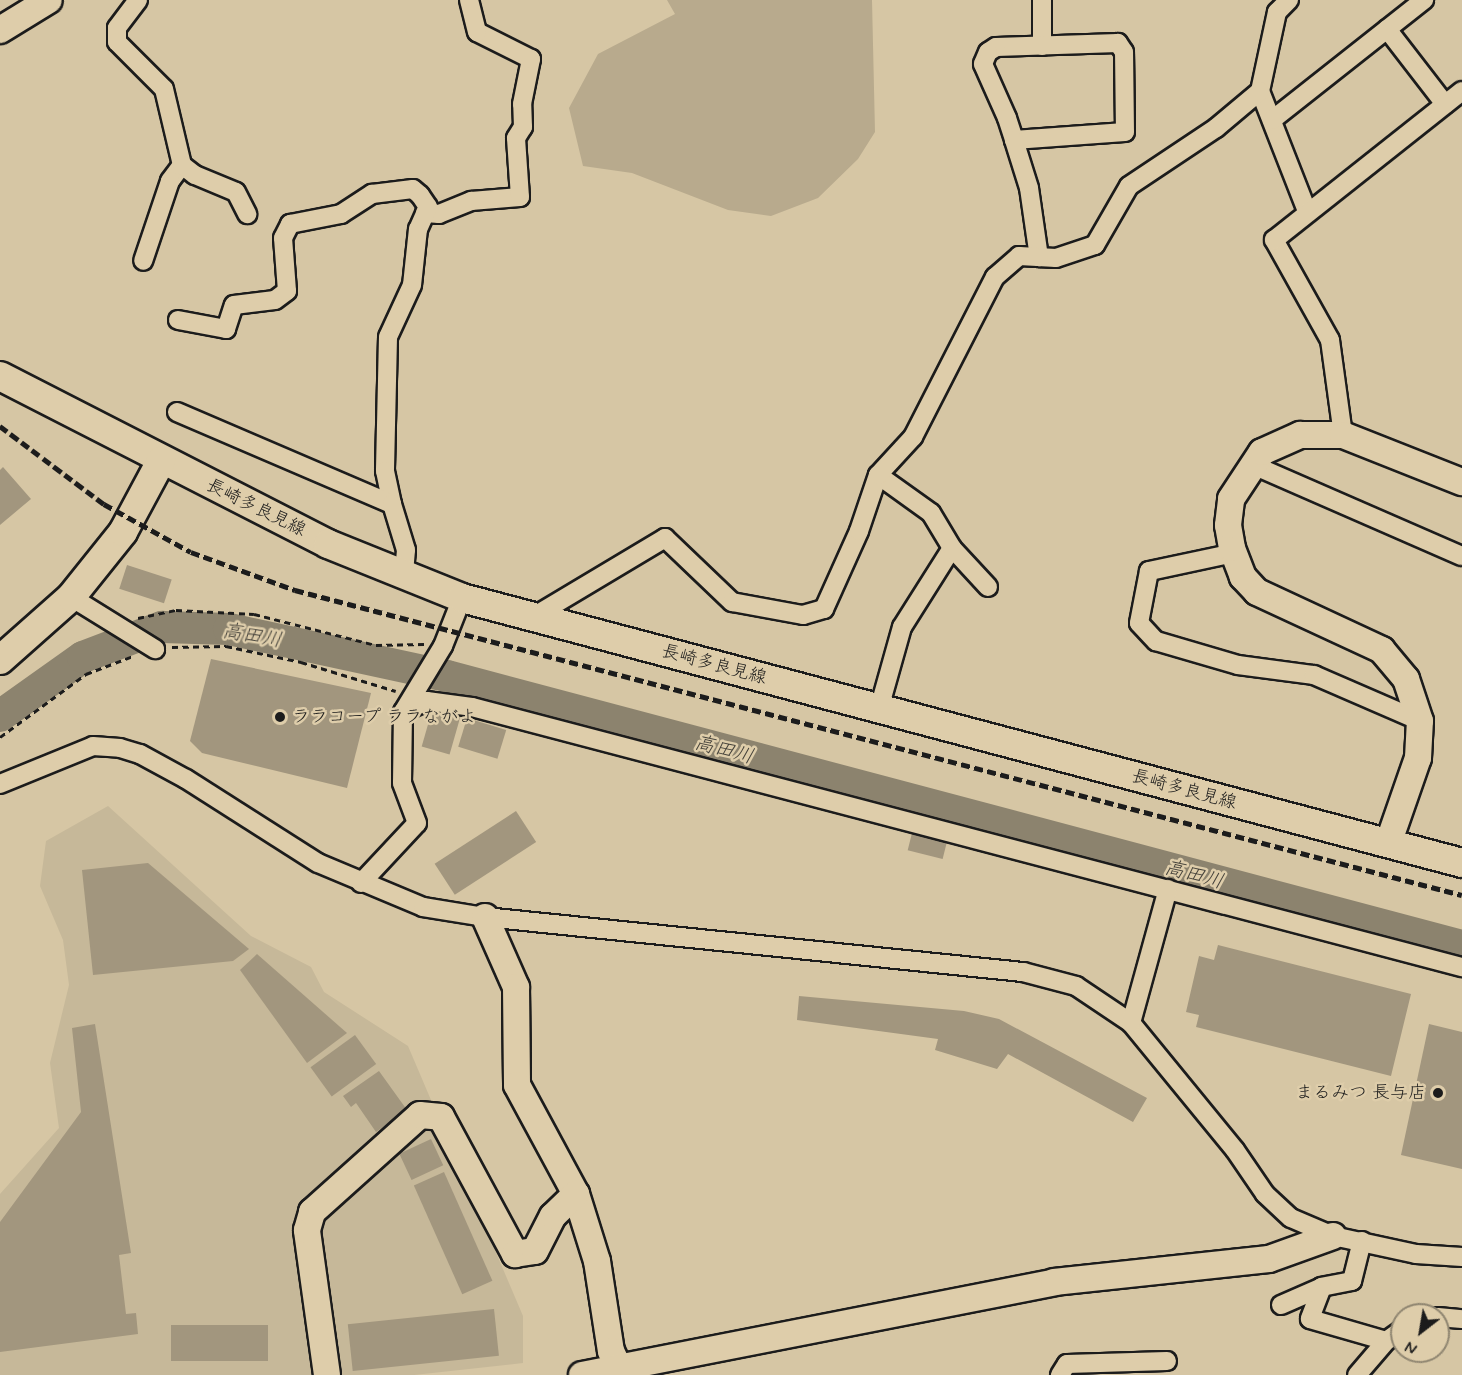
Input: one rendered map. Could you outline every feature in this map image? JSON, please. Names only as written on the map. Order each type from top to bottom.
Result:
[{"type":"main road","name":"長崎多良見線","points":[[0,376],[161,461],[328,544],[462,598],[1462,864]]},
{"type":"main road","points":[[0,660],[71,597],[123,532],[161,461]]},
{"type":"street","points":[[138,0],[117,28],[117,42],[164,89],[182,165],[195,175],[236,192],[247,214]]},
{"type":"street","points":[[425,213],[439,214],[471,201],[520,197],[516,138],[523,127],[522,104],[531,59],[477,32],[469,0]]},
{"type":"street","points":[[1042,0],[1042,46]]},
{"type":"street","points":[[1289,0],[1277,12],[1260,91],[1307,211]]},
{"type":"street","points":[[1272,120],[1424,0]]},
{"type":"street","points":[[0,30],[47,1]]},
{"type":"street","points":[[1387,29],[1445,104]]},
{"type":"street","points":[[1014,140],[1125,132],[1124,52],[1118,44],[996,47],[983,64],[1014,140],[1029,188],[1039,257]]},
{"type":"street","points":[[533,617],[665,538],[732,602],[803,615],[824,609],[859,531],[878,475],[913,437],[995,277],[1019,256],[1056,258],[1095,244],[1128,186],[1216,128],[1260,91]]},
{"type":"street","points":[[1343,435],[1330,340],[1274,240],[1307,211],[1462,91]]},
{"type":"street","points":[[143,261],[170,181],[182,165]]},
{"type":"street","points":[[178,320],[226,329],[234,305],[275,300],[287,291],[283,238],[290,224],[340,214],[372,194],[413,189],[428,207],[418,228],[412,285],[388,337],[385,471],[406,550],[404,575]]},
{"type":"street","points":[[177,412],[392,504]]},
{"type":"street","points":[[1388,844],[1418,758],[1419,721],[1406,679],[1382,650],[1257,592],[1243,577],[1233,553],[1228,525],[1232,499],[1251,464],[1262,452],[1300,435],[1343,435],[1462,482]]},
{"type":"street","points":[[1251,464],[1462,556]]},
{"type":"street","points":[[878,475],[931,513],[952,548],[988,587]]},
{"type":"street","points":[[879,709],[902,627],[952,548]]},
{"type":"street","points":[[1233,553],[1149,571],[1139,623],[1156,641],[1238,665],[1314,675],[1419,721]]},
{"type":"street","points":[[71,597],[155,649]]},
{"type":"street","points":[[362,883],[417,823],[402,783],[407,705],[441,649],[462,598]]},
{"type":"street","points":[[407,705],[427,700],[472,707],[1462,967]]},
{"type":"street","points":[[0,784],[93,746],[140,754],[318,863],[423,907],[485,917],[1023,972],[1076,986],[1131,1023],[1235,1150],[1265,1194],[1291,1218],[1333,1236],[1416,1254],[1462,1257]]},
{"type":"street","points":[[1131,1023],[1168,889]]},
{"type":"street","points":[[485,917],[516,987],[517,1085],[576,1194],[597,1261],[620,1373]]},
{"type":"street","points":[[327,1375],[308,1230],[312,1212],[420,1115],[441,1117],[515,1254],[535,1251],[553,1216],[576,1194]]},
{"type":"street","points":[[582,1375],[620,1373],[1054,1282],[1269,1259],[1333,1236]]},
{"type":"street","points":[[1281,1305],[1322,1287],[1352,1281],[1362,1241]]},
{"type":"street","points":[[1322,1287],[1310,1318],[1386,1341]]},
{"type":"street","points":[[1357,1375],[1390,1338]]},
{"type":"street","points":[[1060,1375],[1067,1364],[1167,1361]]},
{"type":"path","points":[[116,623],[176,610],[254,614],[376,645],[441,649]]},
{"type":"path","points":[[0,737],[86,674],[155,649],[226,646],[384,686],[407,705]]},
{"type":"shaded area","points":[[667,0],[872,0],[875,132],[858,159],[818,198],[771,216],[728,210],[632,173],[583,166],[569,108],[598,54],[675,14]]},
{"type":"shaded area","points":[[108,806],[251,936],[311,967],[324,992],[408,1046],[523,1316],[523,1363],[414,1375],[0,1375],[0,1194],[59,1128],[50,1063],[69,985],[63,940],[40,886],[46,841]]},
{"type":"building","points":[[3,467],[31,499],[0,525],[0,470]]},
{"type":"building","points":[[127,565],[172,580],[164,603],[119,589]]},
{"type":"building","name":"ララコープ ララながよ","points":[[211,659],[371,693],[347,788],[202,753],[190,741]]},
{"type":"building","points":[[433,707],[461,715],[450,754],[422,746]]},
{"type":"building","points":[[467,718],[506,730],[497,759],[458,747]]},
{"type":"building","points":[[516,811],[536,842],[455,895],[435,864]]},
{"type":"building","points":[[913,829],[948,838],[943,859],[908,850]]},
{"type":"building","points":[[148,863],[249,949],[233,961],[93,975],[82,870]]},
{"type":"building","points":[[1218,945],[1411,994],[1391,1076],[1196,1027],[1199,1015],[1186,1012],[1199,956],[1214,960]]},
{"type":"building","points":[[257,954],[347,1033],[307,1063],[240,970]]},
{"type":"building","points":[[799,996],[964,1011],[999,1019],[1147,1098],[1133,1122],[1008,1054],[997,1069],[935,1050],[938,1039],[797,1020]]},
{"type":"building","points":[[95,1024],[131,1253],[119,1255],[126,1314],[136,1313],[138,1334],[0,1352],[0,1222],[81,1112],[72,1028]]},
{"type":"building","name":"まるみつ 長与店","points":[[1429,1024],[1462,1032],[1462,1169],[1401,1155]]},
{"type":"building","points":[[355,1035],[376,1064],[332,1096],[311,1067]]},
{"type":"building","points":[[379,1071],[407,1110],[376,1132],[356,1103],[351,1107],[343,1096]]},
{"type":"building","points":[[431,1139],[443,1165],[412,1180],[399,1154]]},
{"type":"building","points":[[444,1172],[492,1281],[462,1294],[414,1185]]},
{"type":"building","points":[[494,1309],[499,1356],[353,1371],[348,1324]]},
{"type":"building","points":[[171,1325],[268,1325],[268,1361],[171,1361]]},
{"type":"waterway","name":"高田川","points":[[0,716],[83,657],[162,627],[229,629],[447,676],[1462,946]]},
{"type":"railway","points":[[0,426],[104,504],[191,552],[295,590],[1462,895]]},
{"type":"place","name":"ララコープ ララながよ","points":[[280,717]]},
{"type":"place","name":"まるみつ 長与店","points":[[1438,1093]]}]
